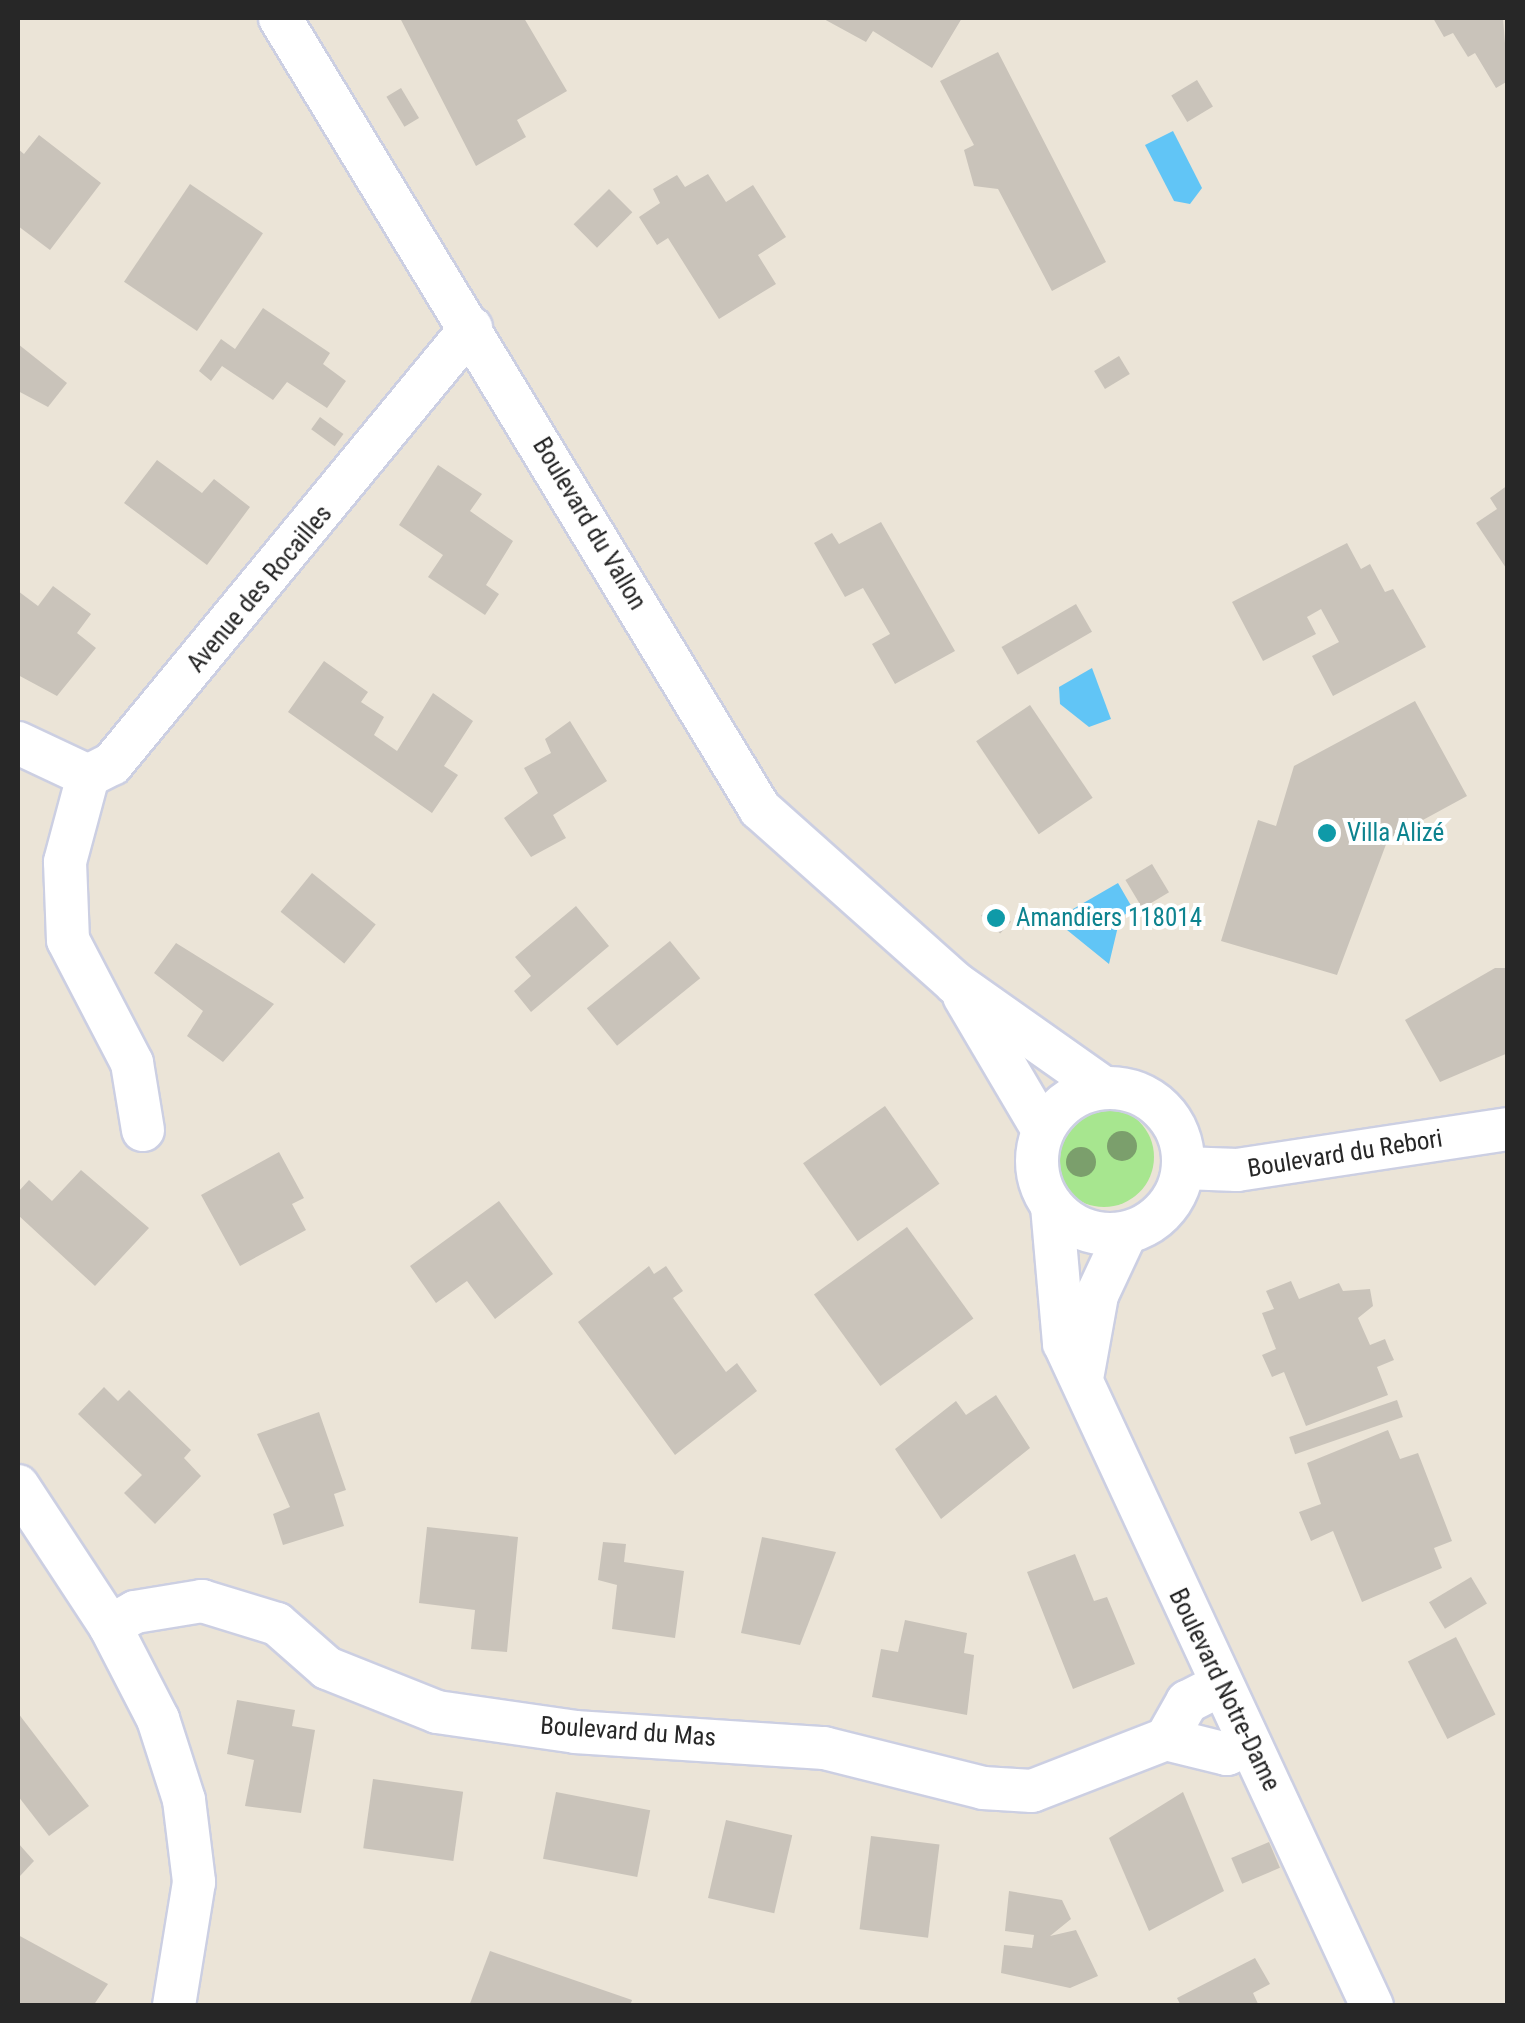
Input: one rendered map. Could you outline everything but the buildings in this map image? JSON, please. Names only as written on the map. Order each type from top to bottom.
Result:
[{"type":"street","name":"Boulevard du Vallon","points":[[280,18],[760,809],[955,983],[1104,1088]]},
{"type":"street","name":"Avenue des Rocailles","points":[[88,776],[112,764],[157,713],[471,328]]},
{"type":"street","points":[[18,743],[88,776],[65,862],[68,940],[132,1064],[143,1130]]},
{"type":"street","name":"Boulevard du Vallon","points":[[955,983],[1000,1044],[1043,1130]]},
{"type":"street","points":[[1104,1088],[1153,1101],[1171,1119],[1183,1168],[1165,1210],[1126,1232],[1085,1230],[1052,1206],[1037,1169],[1043,1130],[1068,1101],[1104,1088]]},
{"type":"street","name":"Boulevard du Rebori","points":[[1183,1168],[1237,1170],[1508,1129]]},
{"type":"street","name":"Boulevard Notre-Dame","points":[[1052,1206],[1054,1295],[1064,1343],[1083,1373],[1099,1430],[1372,2006]]},
{"type":"street","name":"Boulevard Notre-Dame","points":[[1083,1373],[1097,1295],[1126,1232]]},
{"type":"street","points":[[18,1486],[110,1626],[158,1719],[184,1800],[194,1882],[174,2006]]},
{"type":"street","name":"Boulevard du Mas","points":[[110,1626],[135,1612],[202,1602],[276,1624],[327,1668],[436,1712],[574,1732],[824,1748],[983,1788],[1032,1790],[1166,1739]]},
{"type":"street","points":[[1222,1684],[1187,1702],[1166,1739],[1227,1754],[1250,1744]]},
{"type":"green space","points":[[1104,1107],[1123,1111],[1139,1122],[1150,1138],[1154,1157],[1150,1176],[1139,1192],[1123,1203],[1104,1207],[1085,1203],[1069,1192],[1058,1176],[1054,1157],[1058,1138],[1069,1122],[1085,1111]]},
{"type":"water","points":[[1173,131],[1202,188],[1190,204],[1174,201],[1145,145]]},
{"type":"water","points":[[1092,668],[1111,719],[1089,727],[1060,704],[1059,687]]},
{"type":"water","points":[[1118,883],[1133,909],[1120,918],[1109,964],[1067,930],[1073,909]]},
{"type":"place","name":"Villa Alizé","points":[[1327,833]]},
{"type":"place","name":"Amandiers 118014","points":[[996,918]]}]
